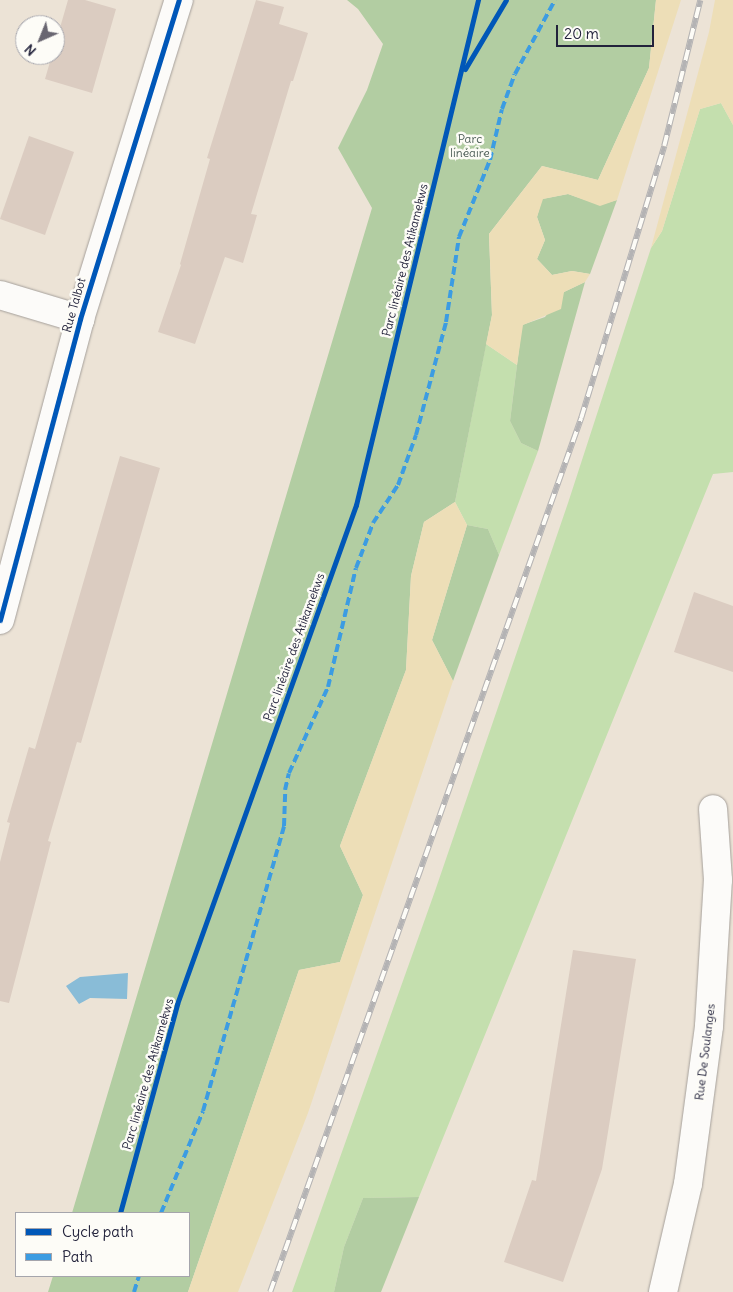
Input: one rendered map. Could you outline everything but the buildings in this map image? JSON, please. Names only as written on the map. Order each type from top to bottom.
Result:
[{"type":"street","name":"Rue Talbot","points":[[0,620],[80,319],[179,0]]},
{"type":"street","points":[[0,295],[80,319]]},
{"type":"street","name":"Rue De Soulanges","points":[[663,1292],[688,1184],[709,1026],[718,880],[713,809]]},
{"type":"green space","name":"Parc linéaire","points":[[347,0],[656,0],[649,68],[598,180],[542,166],[489,234],[492,315],[455,502],[424,522],[411,576],[406,670],[340,846],[363,895],[340,962],[299,970],[188,1292],[48,1292],[53,1277],[190,1277],[190,1212],[72,1212],[372,208],[338,148],[367,90],[383,44],[358,9]]},
{"type":"green space","points":[[721,103],[733,125],[733,472],[713,474],[419,1197],[363,1198],[344,1247],[334,1292],[292,1292],[435,891],[568,503],[651,248],[662,231],[700,109]]},
{"type":"green space","points":[[568,194],[600,205],[617,200],[590,274],[572,271],[552,275],[537,259],[545,240],[537,217],[542,199]]},
{"type":"green space","points":[[585,282],[538,451],[521,443],[510,421],[522,325],[545,317],[564,292]]},
{"type":"green space","points":[[486,344],[517,365],[510,421],[521,443],[538,451],[499,555],[488,529],[467,525],[455,502]]},
{"type":"green space","points":[[467,525],[488,529],[499,555],[453,681],[432,640]]},
{"type":"green space","points":[[419,1197],[381,1292],[334,1292],[344,1247],[363,1198]]},
{"type":"sand","points":[[656,0],[681,0],[617,200],[600,206],[568,194],[543,199],[537,217],[545,240],[537,259],[552,275],[572,271],[590,274],[585,282],[564,292],[561,309],[523,325],[517,365],[486,344],[492,315],[489,234],[542,166],[598,180],[649,68]]},
{"type":"sand","points":[[715,0],[733,0],[733,125],[721,103],[700,109],[662,231],[651,248],[709,32]]},
{"type":"sand","points":[[455,502],[467,525],[432,640],[453,681],[308,1113],[238,1292],[188,1292],[299,970],[340,962],[363,895],[340,846],[406,670],[411,576],[424,522]]},
{"type":"water","points":[[128,973],[127,999],[90,998],[79,1004],[66,986],[80,977]]},
{"type":"railway","points":[[270,1292],[581,418],[664,146],[700,0]]},
{"type":"marked path","points":[[161,1212],[203,1111],[284,826],[285,790],[289,773],[328,687],[356,568],[373,523],[398,485],[416,435],[446,322],[459,237],[490,160],[502,109],[515,74],[555,0]]},
{"type":"marked path","points":[[134,1292],[139,1277]]},
{"type":"cycle path","points":[[0,620],[80,319],[179,0]]},
{"type":"cycle path","name":"Parc linéaire des Atikamekws","points":[[120,1212],[177,1004],[356,505],[478,0]]},
{"type":"cycle path","points":[[465,69],[506,0]]}]
